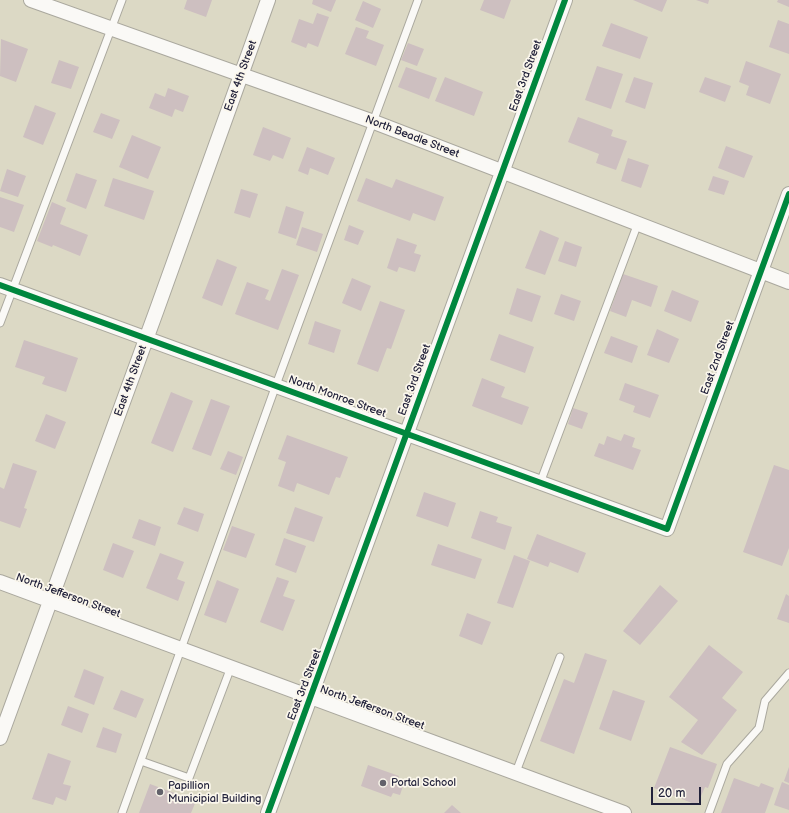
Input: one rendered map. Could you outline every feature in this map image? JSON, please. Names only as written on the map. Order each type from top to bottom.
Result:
[{"type":"street","name":"North Beadle Street","points":[[31,0],[112,28],[240,76],[374,122],[761,269],[789,282]]},
{"type":"street","name":"East 4th Street","points":[[0,738],[268,0]]},
{"type":"street","name":"East 3rd Street","points":[[268,813],[312,697],[406,433],[565,0]]},
{"type":"street","name":"East 2nd Street","points":[[667,529],[789,194]]},
{"type":"street","name":"North Monroe Street","points":[[6,287],[667,529]]},
{"type":"street","name":"North Jefferson Street","points":[[0,582],[182,648],[624,813]]},
{"type":"lane","points":[[0,323],[6,287],[112,28],[122,0]]},
{"type":"lane","points":[[122,813],[276,385],[418,0]]},
{"type":"lane","points":[[540,483],[638,223]]},
{"type":"lane","points":[[516,772],[560,657]]},
{"type":"lane","points":[[141,761],[189,778],[231,667]]},
{"type":"lane","points":[[709,813],[727,764],[759,728],[765,701],[789,673]]},
{"type":"building","points":[[187,0],[212,0],[206,17],[184,9]]},
{"type":"building","points":[[313,0],[336,0],[331,12],[312,4]]},
{"type":"building","points":[[484,0],[511,0],[504,19],[480,10]]},
{"type":"building","points":[[633,0],[667,0],[662,12]]},
{"type":"building","points":[[696,0],[709,0],[708,4]]},
{"type":"building","points":[[778,0],[789,0],[789,7],[777,2]]},
{"type":"building","points":[[363,1],[381,9],[373,28],[355,20]]},
{"type":"building","points":[[317,13],[329,17],[318,47],[308,43],[306,48],[291,42],[299,19],[313,24]]},
{"type":"building","points":[[778,20],[789,24],[789,54],[769,47]]},
{"type":"building","points":[[611,23],[648,37],[640,59],[602,46]]},
{"type":"building","points":[[356,27],[369,31],[366,38],[384,45],[376,66],[345,54]]},
{"type":"building","points":[[1,39],[28,49],[16,82],[0,76]]},
{"type":"building","points":[[408,43],[424,49],[417,66],[401,60]]},
{"type":"building","points":[[59,60],[79,67],[71,89],[51,83]]},
{"type":"building","points":[[746,61],[781,74],[770,104],[746,95],[749,86],[739,82]]},
{"type":"building","points":[[597,66],[623,74],[611,109],[585,100]]},
{"type":"building","points":[[406,67],[437,78],[429,99],[398,87]]},
{"type":"building","points":[[445,77],[483,92],[474,116],[435,101]]},
{"type":"building","points":[[634,77],[653,83],[645,109],[625,102]]},
{"type":"building","points":[[705,77],[731,86],[725,102],[699,92]]},
{"type":"building","points":[[168,88],[189,96],[183,112],[175,109],[172,117],[149,108],[155,93],[165,97]]},
{"type":"building","points":[[35,105],[56,113],[43,145],[23,137]]},
{"type":"building","points":[[101,113],[120,120],[112,139],[93,132]]},
{"type":"building","points":[[578,117],[613,130],[611,136],[627,141],[616,170],[596,163],[599,154],[568,142]]},
{"type":"building","points":[[263,127],[291,138],[283,159],[273,155],[270,161],[253,155]]},
{"type":"building","points":[[132,135],[161,147],[148,179],[119,167]]},
{"type":"building","points":[[726,146],[753,156],[744,178],[718,168]]},
{"type":"building","points":[[307,147],[335,158],[328,175],[310,168],[308,175],[298,171]]},
{"type":"building","points":[[628,158],[649,165],[641,188],[621,181]]},
{"type":"building","points":[[7,169],[26,176],[18,197],[0,191]]},
{"type":"building","points":[[76,173],[97,180],[86,209],[66,201]]},
{"type":"building","points":[[713,176],[729,181],[724,195],[708,190]]},
{"type":"building","points":[[113,178],[154,191],[144,220],[104,206]]},
{"type":"building","points":[[366,178],[392,188],[396,179],[444,197],[435,221],[413,213],[410,221],[357,201]]},
{"type":"building","points":[[241,189],[258,194],[250,218],[234,213]]},
{"type":"building","points":[[0,197],[24,205],[14,232],[0,227]]},
{"type":"building","points":[[52,202],[66,208],[60,224],[88,235],[80,256],[53,245],[52,247],[37,241]]},
{"type":"building","points":[[286,206],[304,212],[296,239],[278,233]]},
{"type":"building","points":[[349,225],[364,231],[358,245],[344,240]]},
{"type":"building","points":[[302,227],[323,234],[317,252],[296,245]]},
{"type":"building","points":[[540,230],[559,238],[545,275],[525,268]]},
{"type":"building","points":[[397,238],[417,245],[414,253],[421,255],[415,272],[399,267],[397,272],[387,268]]},
{"type":"building","points":[[565,241],[582,247],[576,267],[558,261]]},
{"type":"building","points":[[217,259],[237,267],[222,306],[202,298]]},
{"type":"building","points":[[282,269],[299,275],[278,330],[235,314],[247,282],[269,290],[265,299],[270,301]]},
{"type":"building","points":[[623,274],[658,286],[651,307],[632,300],[626,317],[610,311]]},
{"type":"building","points":[[352,278],[371,286],[361,311],[342,303]]},
{"type":"building","points":[[517,288],[541,296],[532,322],[509,314]]},
{"type":"building","points":[[672,290],[699,301],[691,322],[664,311]]},
{"type":"building","points":[[561,294],[581,301],[574,321],[554,314]]},
{"type":"building","points":[[380,301],[405,310],[391,349],[387,348],[378,372],[357,364]]},
{"type":"building","points":[[315,321],[341,330],[334,353],[308,344]]},
{"type":"building","points":[[657,329],[679,339],[669,363],[647,355]]},
{"type":"building","points":[[499,334],[534,347],[525,373],[490,360]]},
{"type":"building","points":[[611,336],[638,346],[632,363],[604,353]]},
{"type":"building","points":[[24,340],[78,358],[66,392],[42,384],[45,377],[15,367]]},
{"type":"building","points":[[482,378],[505,387],[501,397],[529,407],[522,425],[472,406]]},
{"type":"building","points":[[625,383],[659,395],[650,418],[633,412],[635,406],[619,400]]},
{"type":"building","points":[[171,392],[193,401],[173,452],[151,443]]},
{"type":"building","points":[[211,399],[230,406],[211,456],[192,449]]},
{"type":"building","points":[[573,408],[588,413],[582,429],[568,424]]},
{"type":"building","points":[[46,414],[66,422],[55,449],[35,441]]},
{"type":"building","points":[[624,434],[635,438],[632,447],[641,450],[633,470],[594,456],[599,443],[604,445],[607,436],[621,441]]},
{"type":"building","points":[[287,435],[348,457],[340,478],[336,477],[329,495],[297,483],[294,492],[278,486],[286,462],[278,459]]},
{"type":"building","points":[[228,451],[243,457],[236,475],[220,469]]},
{"type":"building","points":[[13,463],[37,471],[24,508],[27,509],[20,528],[0,521],[0,487],[4,489]]},
{"type":"building","points":[[774,465],[789,470],[789,548],[782,566],[743,552]]},
{"type":"building","points":[[424,492],[456,503],[448,527],[416,516]]},
{"type":"building","points":[[184,507],[204,514],[198,532],[177,524]]},
{"type":"building","points":[[295,507],[323,517],[314,542],[286,533]]},
{"type":"building","points":[[480,511],[498,517],[496,522],[512,527],[505,550],[471,538]]},
{"type":"building","points":[[139,519],[161,527],[155,546],[132,538]]},
{"type":"building","points":[[232,526],[255,534],[246,558],[223,550]]},
{"type":"building","points":[[537,534],[586,553],[578,573],[550,562],[548,567],[527,559]]},
{"type":"building","points":[[284,538],[306,546],[296,573],[275,565]]},
{"type":"building","points":[[113,543],[134,551],[123,578],[103,570]]},
{"type":"building","points":[[438,544],[482,559],[475,579],[431,565]]},
{"type":"building","points":[[160,553],[184,562],[177,579],[185,582],[178,601],[146,588]]},
{"type":"building","points":[[514,555],[530,561],[513,608],[497,603]]},
{"type":"building","points":[[277,577],[289,581],[283,596],[295,600],[283,631],[260,622]]},
{"type":"building","points":[[217,580],[239,589],[226,623],[204,615]]},
{"type":"building","points":[[660,585],[678,601],[640,645],[623,631]]},
{"type":"building","points":[[786,594],[789,596],[789,623],[777,619]]},
{"type":"building","points":[[467,613],[491,622],[482,645],[459,636]]},
{"type":"building","points":[[709,645],[743,672],[722,698],[737,710],[702,755],[681,742],[698,720],[669,697]]},
{"type":"building","points":[[585,653],[607,660],[574,754],[540,741],[564,679],[574,683]]},
{"type":"building","points":[[84,669],[104,677],[94,705],[74,697]]},
{"type":"building","points":[[121,690],[144,699],[136,718],[113,709]]},
{"type":"building","points":[[613,690],[645,701],[631,741],[599,729]]},
{"type":"building","points":[[68,706],[89,714],[82,733],[61,725]]},
{"type":"building","points":[[103,727],[122,734],[116,753],[96,747]]},
{"type":"building","points":[[670,747],[717,764],[708,788],[705,787],[697,805],[654,788]]},
{"type":"building","points":[[48,753],[71,761],[63,784],[71,786],[66,801],[56,797],[53,805],[32,799]]},
{"type":"building","name":"Portal School","points":[[368,765],[399,776],[398,778],[405,780],[400,795],[393,793],[391,797],[361,786]]},
{"type":"building","points":[[789,767],[789,783],[784,781]]},
{"type":"building","points":[[734,778],[759,787],[761,783],[774,788],[765,813],[721,813]]},
{"type":"building","points":[[782,782],[789,785],[789,810],[774,805]]},
{"type":"building","name":"Papillion Municipial Building","points":[[150,784],[196,801],[191,813],[139,813]]},
{"type":"building","points":[[452,805],[461,813],[444,813]]},
{"type":"cycle path","points":[[268,813],[565,0]]},
{"type":"cycle path","points":[[0,285],[667,529],[789,194]]},
{"type":"place","name":"Portal School","points":[[383,783]]},
{"type":"place","name":"Papillion Municipial Building","points":[[160,792]]}]
